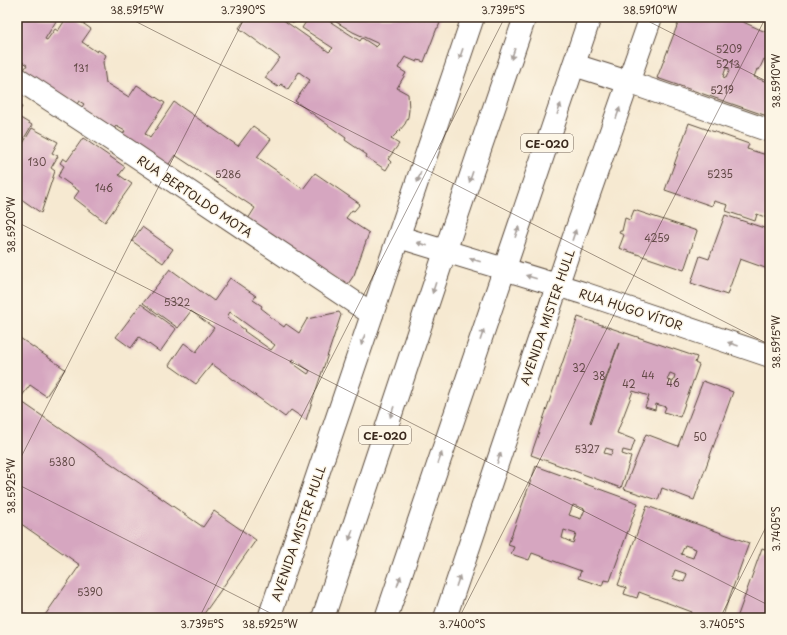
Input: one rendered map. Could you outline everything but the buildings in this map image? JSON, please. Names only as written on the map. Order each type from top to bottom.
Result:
[{"type":"main road","name":"AVENIDA MISTER HULL","points":[[270,618],[473,17]]},
{"type":"main road","name":"CE-020","points":[[323,618],[525,17]]},
{"type":"main road","name":"CE-020","points":[[386,618],[590,17]]},
{"type":"main road","name":"AVENIDA MISTER HULL","points":[[445,618],[651,17]]},
{"type":"main road","points":[[574,65],[628,82],[770,132]]},
{"type":"main road","name":"RUA BERTOLDO MOTA","points":[[17,78],[372,314]]},
{"type":"main road","name":"RUA HUGO VÍTOR","points":[[399,237],[558,286],[770,356]]}]
